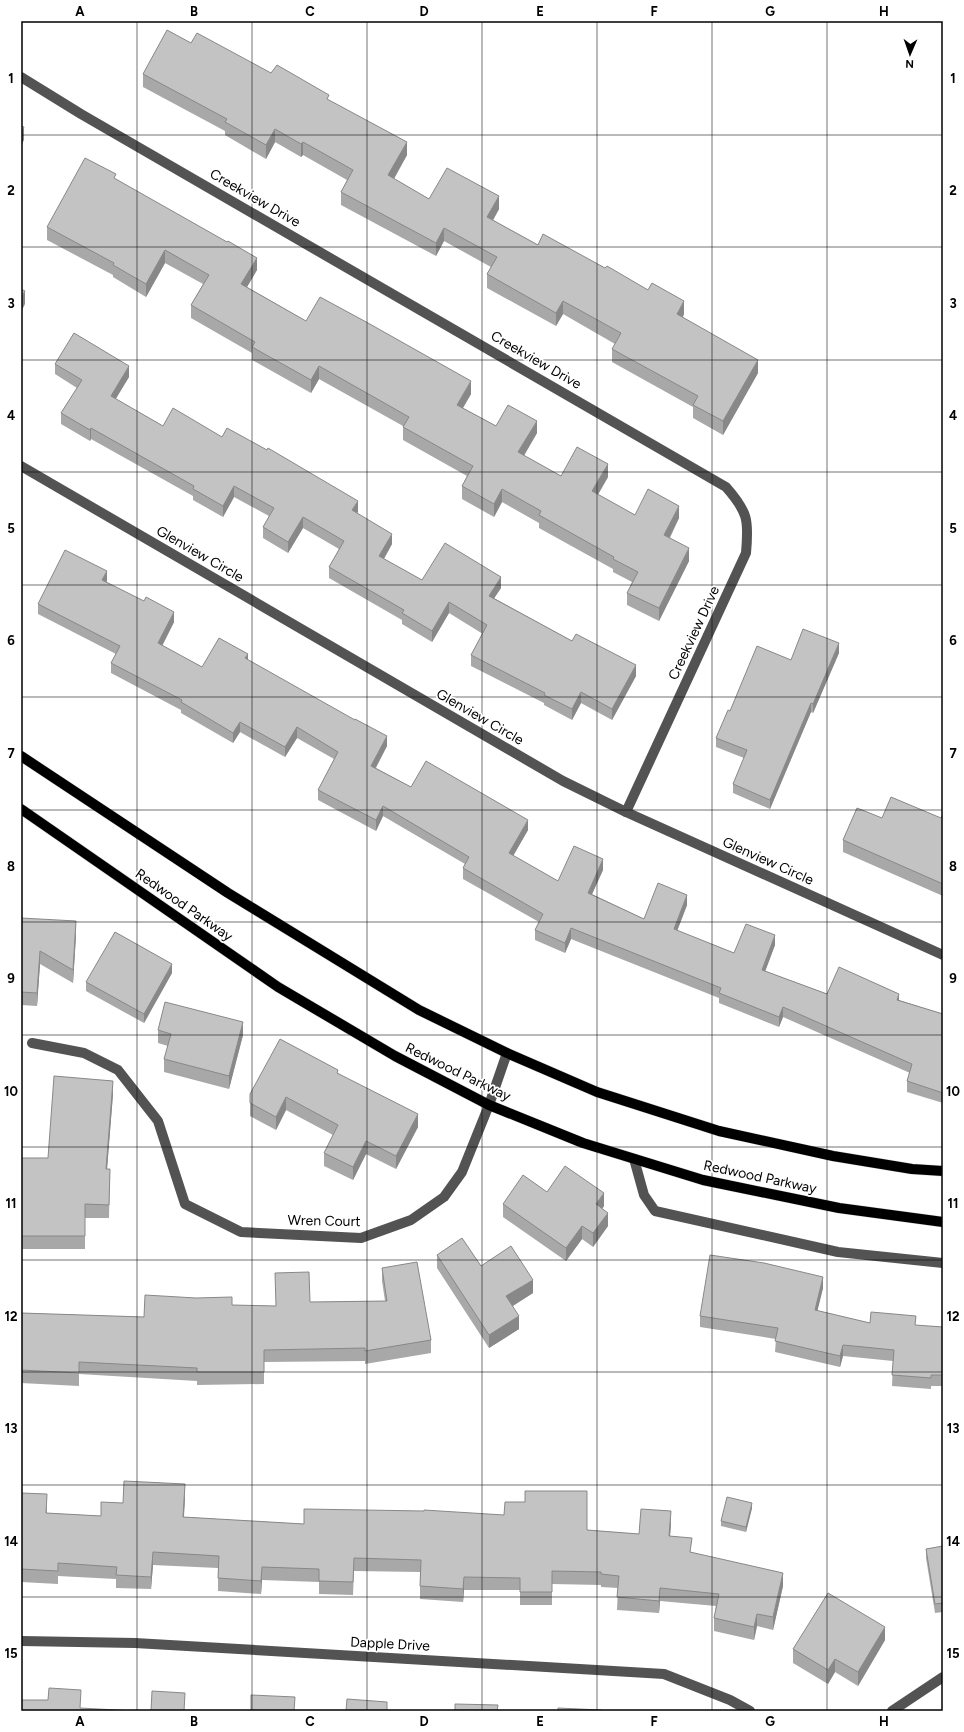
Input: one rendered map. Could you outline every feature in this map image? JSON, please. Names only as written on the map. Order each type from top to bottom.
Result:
[{"type":"main road","points":[[21,756],[235,898],[419,1010],[506,1053],[597,1092],[719,1131],[833,1156],[912,1169],[943,1171]]},
{"type":"main road","name":"Redwood Parkway","points":[[21,809],[278,987],[394,1056],[489,1105],[584,1143],[703,1180],[831,1206],[943,1222]]},
{"type":"street","name":"Creekview Drive","points":[[21,78],[80,114],[726,487],[739,501],[746,514],[748,532],[746,553],[626,812]]},
{"type":"street","name":"Glenview Circle","points":[[21,466],[563,781],[626,812],[943,955]]},
{"type":"street","name":"Wren Court","points":[[32,1043],[84,1053],[118,1070],[158,1121],[185,1204],[241,1232],[361,1238],[411,1220],[444,1197],[462,1172],[489,1105],[506,1053]]},
{"type":"street","points":[[634,1159],[644,1196],[656,1211],[838,1252],[943,1263]]},
{"type":"street","name":"Dapple Drive","points":[[21,1641],[135,1643],[664,1674],[730,1700],[750,1711]]},
{"type":"street","points":[[892,1711],[943,1677]]},
{"type":"building","points":[[167,30],[191,43],[197,33],[271,73],[277,65],[329,95],[327,99],[407,142],[388,175],[429,199],[447,168],[499,196],[487,217],[538,245],[543,234],[605,268],[607,266],[648,290],[652,283],[684,301],[677,314],[758,360],[723,421],[693,405],[698,396],[612,349],[621,333],[563,301],[556,313],[487,274],[497,257],[444,228],[436,243],[341,192],[353,170],[303,142],[301,144],[275,129],[266,145],[225,122],[227,119],[143,74]]},
{"type":"building","points":[[21,126],[24,127],[21,133]]},
{"type":"building","points":[[85,158],[116,174],[114,178],[257,258],[241,284],[306,321],[320,297],[368,323],[471,381],[457,405],[496,426],[508,405],[537,421],[518,452],[561,476],[577,447],[608,464],[592,491],[635,515],[648,489],[679,506],[664,535],[689,548],[659,608],[627,593],[638,572],[613,559],[614,557],[539,515],[541,511],[502,489],[494,504],[462,486],[473,466],[403,427],[409,417],[319,366],[311,380],[252,347],[255,342],[191,305],[209,275],[165,250],[146,284],[113,265],[114,263],[47,227]]},
{"type":"building","points":[[21,289],[25,291],[21,298]]},
{"type":"building","points":[[74,333],[129,366],[111,396],[163,426],[173,408],[222,437],[227,428],[267,450],[268,448],[358,501],[352,510],[392,534],[379,556],[422,580],[445,543],[501,577],[489,596],[572,641],[576,634],[636,665],[612,709],[581,692],[572,709],[544,695],[545,693],[471,655],[487,625],[449,602],[432,631],[402,613],[404,610],[329,567],[344,541],[303,517],[288,542],[263,527],[274,508],[234,486],[223,506],[193,489],[194,486],[91,428],[90,430],[61,413],[82,380],[55,364]]},
{"type":"building","points":[[65,550],[107,571],[102,580],[144,601],[146,597],[174,612],[158,643],[202,667],[219,638],[248,654],[245,658],[355,720],[387,736],[371,766],[411,787],[426,761],[528,820],[509,853],[558,881],[574,846],[603,859],[588,893],[644,919],[658,883],[687,895],[674,929],[734,953],[746,924],[775,935],[762,970],[827,994],[839,967],[899,994],[897,1000],[943,1014],[943,1093],[907,1081],[912,1064],[783,1007],[779,1017],[719,993],[721,988],[571,928],[565,943],[535,930],[543,914],[463,868],[469,857],[383,806],[376,820],[318,790],[338,752],[297,727],[285,747],[240,722],[233,733],[181,702],[182,700],[111,663],[120,646],[38,604]]},
{"type":"building","points":[[803,629],[839,643],[813,704],[811,703],[770,800],[733,784],[747,750],[716,738],[728,710],[730,711],[757,646],[791,660]]},
{"type":"building","points":[[891,797],[941,818],[943,814],[943,884],[843,840],[857,808],[882,818]]},
{"type":"building","points":[[21,918],[76,921],[73,970],[40,951],[37,993],[21,992]]},
{"type":"building","points":[[115,932],[172,964],[144,1014],[86,982]]},
{"type":"building","points":[[165,1002],[243,1022],[229,1076],[164,1059],[171,1034],[158,1030]]},
{"type":"building","points":[[280,1039],[338,1070],[337,1073],[418,1114],[396,1156],[366,1141],[353,1167],[324,1153],[338,1125],[286,1097],[276,1117],[250,1103],[250,1094]]},
{"type":"building","points":[[54,1076],[113,1081],[106,1169],[110,1169],[109,1205],[85,1204],[85,1236],[21,1236],[21,1158],[48,1158]]},
{"type":"building","points":[[565,1166],[604,1193],[596,1204],[608,1213],[593,1233],[582,1226],[566,1248],[503,1204],[523,1175],[547,1192]]},
{"type":"building","points":[[462,1238],[481,1266],[511,1246],[533,1280],[506,1296],[519,1316],[489,1335],[437,1255]]},
{"type":"building","points":[[710,1255],[764,1263],[823,1277],[815,1310],[870,1323],[871,1312],[916,1316],[915,1325],[943,1327],[943,1375],[931,1375],[931,1378],[892,1375],[894,1350],[843,1345],[840,1356],[775,1341],[778,1328],[700,1316]]},
{"type":"building","points":[[417,1262],[431,1340],[365,1351],[365,1348],[264,1350],[264,1372],[197,1372],[197,1368],[79,1362],[79,1373],[21,1370],[21,1313],[144,1317],[145,1295],[196,1298],[232,1297],[232,1305],[276,1306],[275,1273],[309,1272],[310,1302],[387,1301],[382,1268]]},
{"type":"building","points":[[124,1481],[185,1484],[183,1517],[304,1524],[304,1509],[424,1510],[504,1515],[505,1502],[525,1502],[525,1491],[587,1491],[587,1530],[639,1534],[641,1509],[671,1511],[669,1536],[692,1538],[690,1552],[783,1573],[773,1617],[757,1614],[754,1627],[714,1618],[719,1594],[660,1588],[659,1601],[617,1597],[619,1576],[601,1574],[601,1572],[552,1571],[552,1592],[520,1592],[520,1578],[464,1577],[463,1589],[420,1586],[421,1560],[354,1558],[353,1582],[319,1581],[319,1569],[262,1567],[261,1581],[218,1578],[219,1556],[153,1552],[151,1577],[116,1575],[117,1567],[58,1563],[58,1571],[21,1569],[21,1493],[47,1494],[46,1513],[101,1516],[101,1502],[123,1503]]},
{"type":"building","points":[[727,1497],[752,1503],[746,1527],[721,1521]]},
{"type":"building","points":[[943,1546],[943,1603],[935,1604],[926,1549]]},
{"type":"building","points":[[828,1593],[885,1627],[858,1672],[835,1659],[828,1670],[793,1649]]},
{"type":"building","points":[[49,1688],[81,1690],[80,1708],[134,1711],[21,1711],[21,1700],[48,1700]]},
{"type":"building","points":[[152,1691],[185,1693],[184,1711],[151,1711]]},
{"type":"building","points":[[251,1695],[295,1697],[294,1711],[251,1711]]},
{"type":"building","points":[[347,1699],[387,1702],[387,1711],[346,1711]]},
{"type":"building","points":[[455,1704],[498,1705],[497,1711],[455,1711]]},
{"type":"building","points":[[558,1708],[601,1710],[601,1711],[558,1711]]}]
